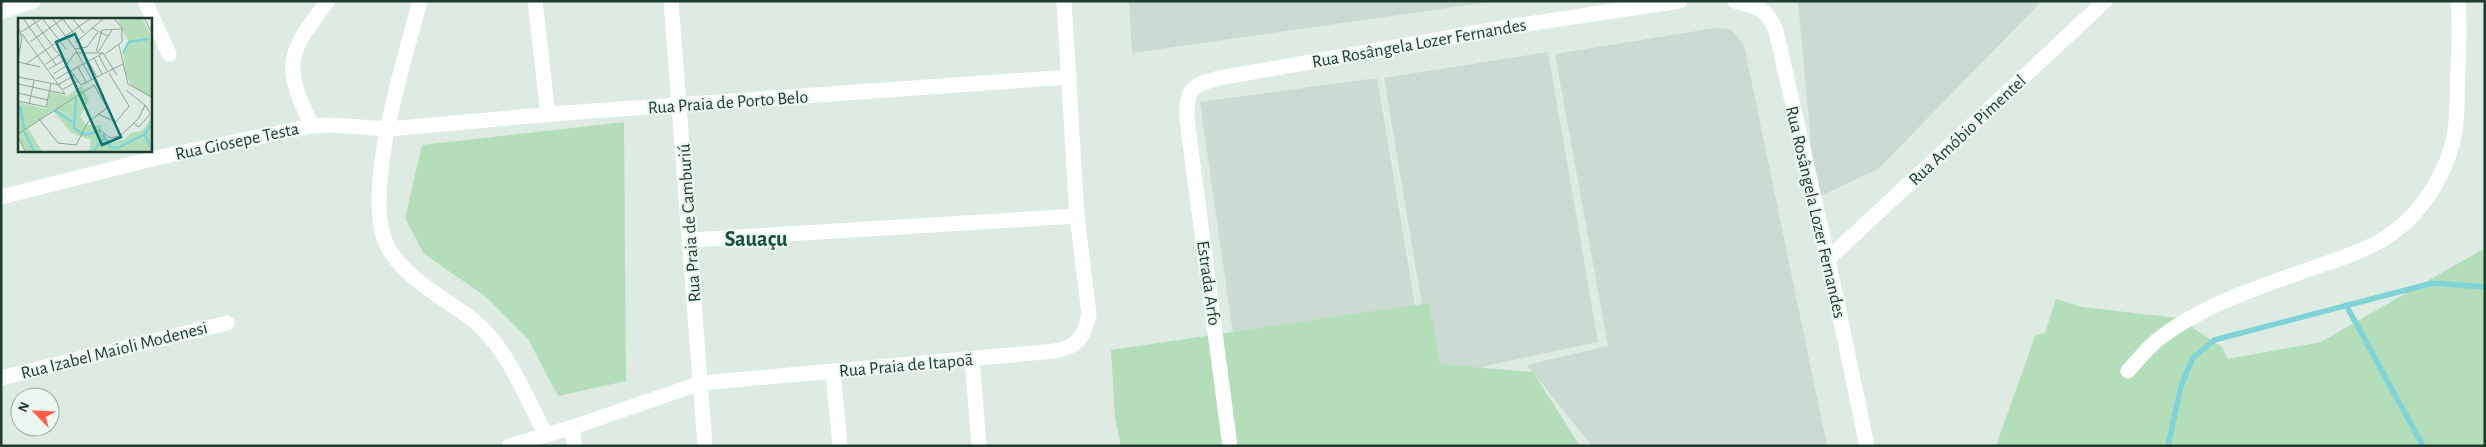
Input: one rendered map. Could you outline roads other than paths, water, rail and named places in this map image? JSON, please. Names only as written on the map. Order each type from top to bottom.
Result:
[{"type":"street","points":[[1,12],[33,1]]},
{"type":"street","points":[[144,1],[169,54]]},
{"type":"street","points":[[312,126],[296,90],[293,57],[300,37],[328,1]]},
{"type":"street","points":[[420,1],[388,129],[378,209],[382,231],[389,249],[400,263],[491,337],[503,352],[546,435]]},
{"type":"street","points":[[535,1],[548,115]]},
{"type":"street","name":"Rua Praia de Camburiú","points":[[671,1],[706,446]]},
{"type":"street","points":[[690,240],[1077,216],[1064,1]]},
{"type":"street","name":"Rua Rosângela Lozer Fernandes","points":[[1187,120],[1187,97],[1191,90],[1200,83],[1219,78],[1514,26],[1680,1]]},
{"type":"street","name":"Rua Rosângela Lozer Fernandes","points":[[1735,1],[1756,6],[1770,16],[1776,31],[1828,259],[1867,446]]},
{"type":"street","name":"Rua Amóbio Pimentel","points":[[1828,259],[2105,1]]},
{"type":"street","points":[[2128,371],[2155,343],[2192,316],[2225,300],[2340,259],[2393,233],[2411,218],[2430,192],[2450,151],[2455,132],[2459,50],[2458,1]]},
{"type":"street","name":"Rua Praia de Porto Belo","points":[[388,129],[548,115],[1069,76]]},
{"type":"street","name":"Estrada Arfo","points":[[1187,120],[1230,446]]},
{"type":"street","name":"Rua Giosepe Testa","points":[[1,197],[160,157],[312,126],[332,125],[388,129]]},
{"type":"street","name":"Rua Praia de Itapoã","points":[[509,446],[572,427],[700,383],[972,359],[1070,348],[1082,336],[1089,314],[1077,216]]},
{"type":"street","name":"Rua Izabel Maioli Modenesi","points":[[1,378],[227,323]]},
{"type":"street","points":[[972,359],[979,446]]},
{"type":"street","points":[[833,372],[840,446]]},
{"type":"street","points":[[572,427],[574,446]]},
{"type":"waterway","points":[[2168,446],[2181,386],[2193,358],[2214,340],[2433,283],[2485,287]]},
{"type":"waterway","points":[[2346,305],[2423,446]]},
{"type":"district","name":"Sauaçu","points":[[756,238]]}]
